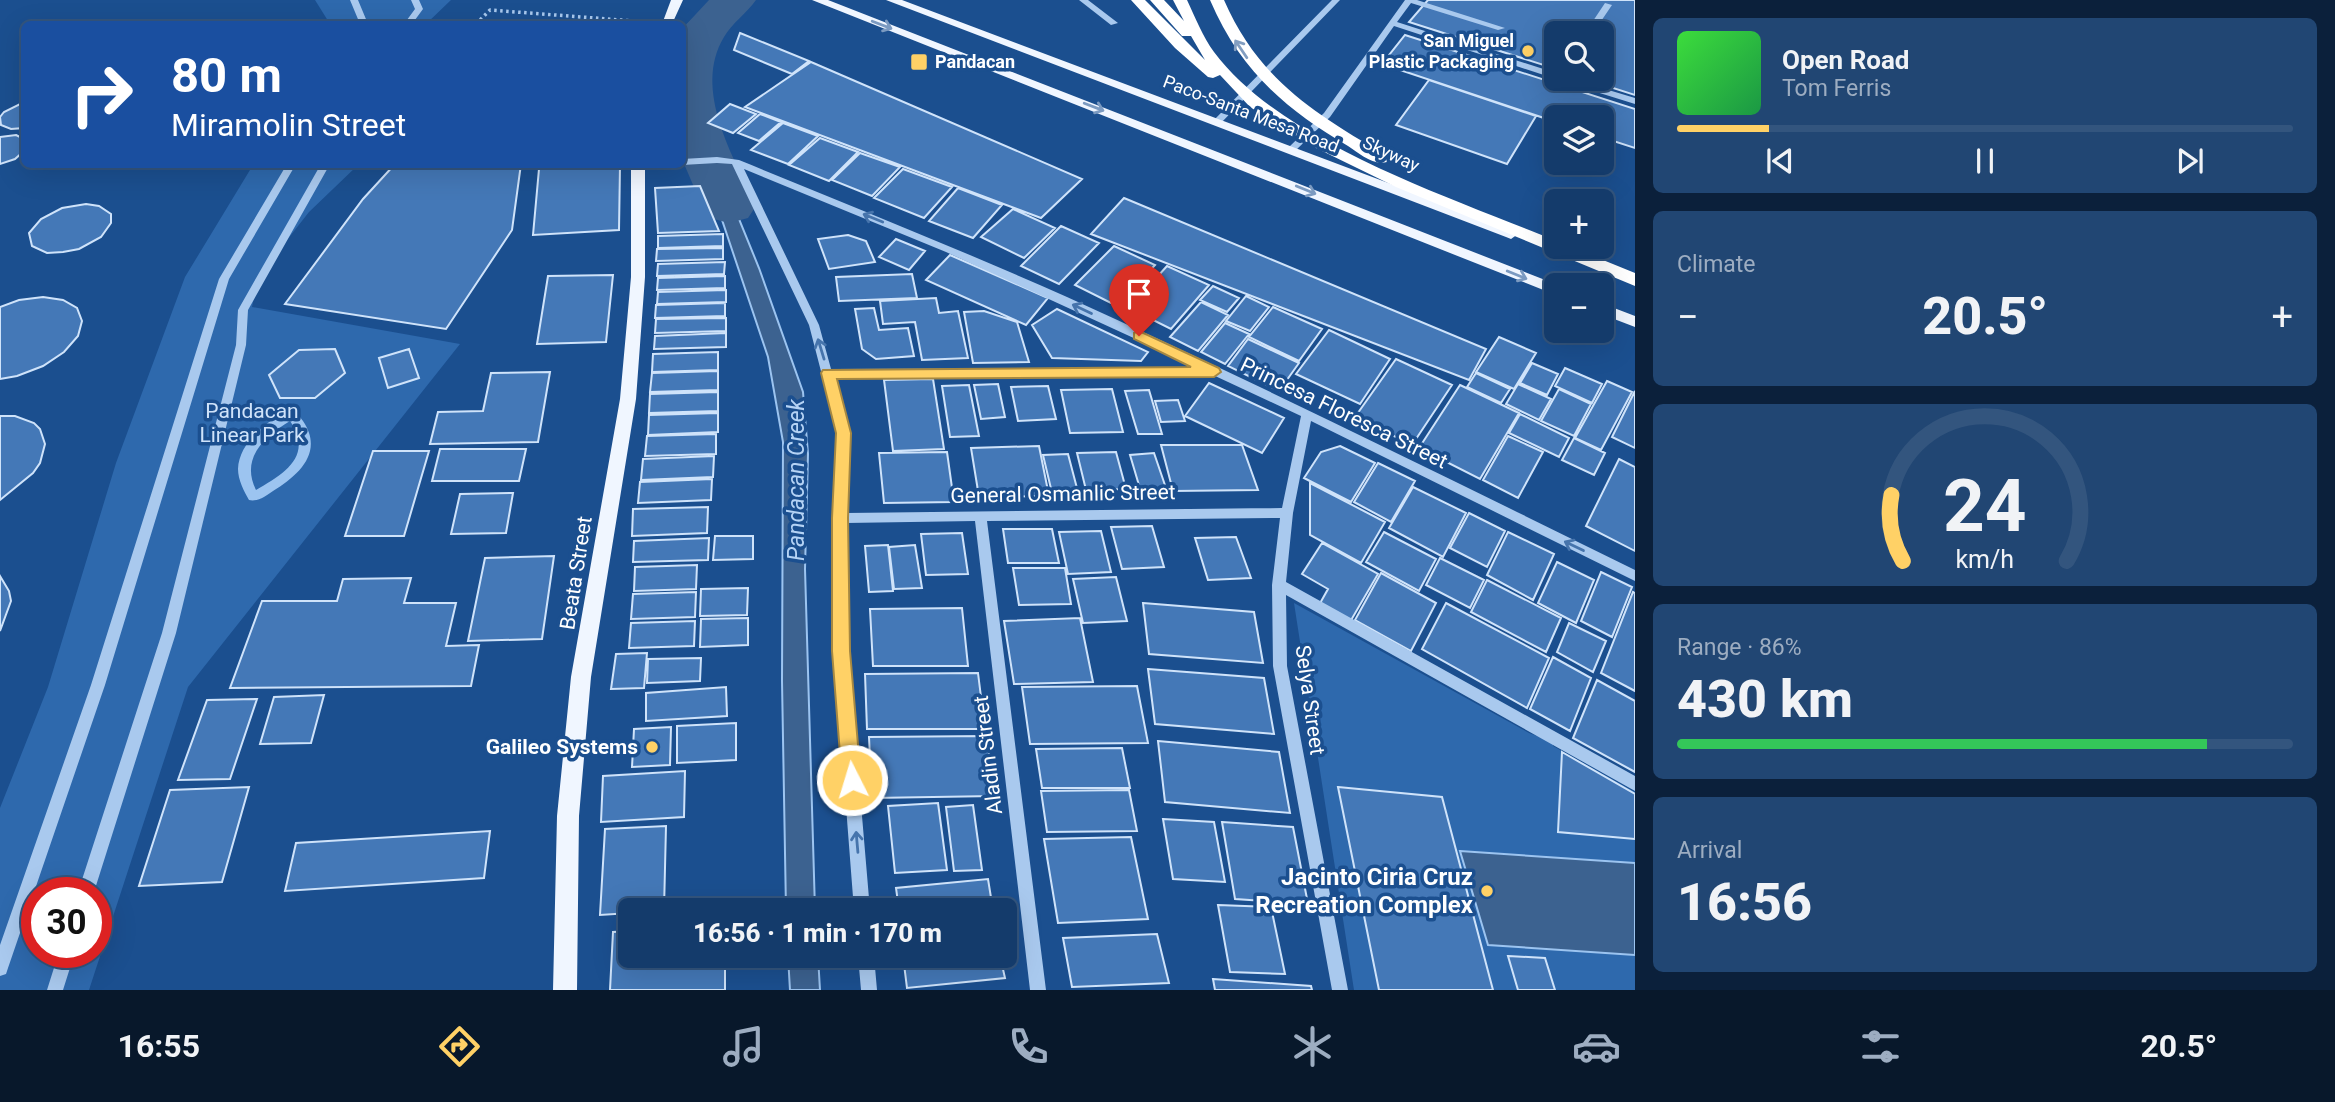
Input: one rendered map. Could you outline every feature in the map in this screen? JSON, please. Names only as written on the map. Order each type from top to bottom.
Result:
[{"type":"highway","points":[[1138,0],[1203,66],[1255,104]]},
{"type":"highway","points":[[1157,0],[1194,40],[1272,101],[1336,140],[1411,177]]},
{"type":"highway","name":"Skyway","points":[[1180,0],[1208,53],[1255,104],[1318,143],[1402,183],[1635,281]]},
{"type":"highway","name":"Skyway","points":[[1217,0],[1233,36],[1254,67],[1278,92],[1343,137],[1411,177],[1544,231]]},
{"type":"highway","points":[[1611,259],[1635,269]]},
{"type":"main road","points":[[669,21],[677,0]]},
{"type":"main road","points":[[818,0],[1544,285]]},
{"type":"main road","name":"Paco-Santa Mesa Road","points":[[892,0],[1635,281]]},
{"type":"main road","name":"Beata Street","points":[[565,990],[568,816],[582,677],[628,399],[644,168]]},
{"type":"main road","points":[[1614,313],[1635,322]]},
{"type":"street","points":[[354,0],[362,21]]},
{"type":"street","points":[[410,21],[419,9],[415,0]]},
{"type":"street","points":[[1083,0],[1114,23]]},
{"type":"street","points":[[1217,122],[1336,0]]},
{"type":"street","points":[[1291,150],[1327,115],[1409,0],[1501,28]]},
{"type":"street","points":[[1392,23],[1544,72]]},
{"type":"street","points":[[1603,91],[1635,101]]},
{"type":"street","name":"Princesa Floresca Street","points":[[686,162],[736,162],[950,250],[1307,414],[1635,576]]},
{"type":"street","points":[[736,162],[814,325],[843,433],[840,518],[841,651],[861,898]]},
{"type":"street","points":[[0,968],[98,685],[224,279],[290,168]]},
{"type":"street","points":[[91,877],[169,633],[241,345],[243,310],[324,168]]},
{"type":"street","points":[[828,373],[1214,372]]},
{"type":"street","name":"Selya Street","points":[[1307,414],[1287,513],[1279,585],[1280,666],[1340,990]]},
{"type":"street","name":"General Osmanlic Street","points":[[840,518],[1287,513]]},
{"type":"street","name":"Aladin Street","points":[[980,515],[1038,990]]},
{"type":"street","points":[[1279,585],[1635,784]]},
{"type":"street","points":[[55,990],[63,968]]},
{"type":"street","points":[[867,968],[869,990]]},
{"type":"lane","points":[[1597,21],[1608,5]]},
{"type":"path","points":[[479,21],[490,10],[630,21]]},
{"type":"green space","points":[[315,0],[451,0],[429,21],[328,21]]},
{"type":"green space","name":"Pandacan Linear Park","points":[[251,168],[355,168],[309,212],[258,277],[252,307],[460,344],[188,687],[112,920],[112,877],[21,877],[21,968],[96,968],[89,990],[0,990],[0,808],[48,687],[116,463],[185,277]]},
{"type":"green space","name":"Jacinto Ciria Cruz Recreation Complex","points":[[1294,603],[1529,733],[1553,742],[1553,746],[1635,792],[1635,990],[1354,990]]},
{"type":"water","points":[[713,0],[743,0],[706,47],[686,93],[686,27]]},
{"type":"water","points":[[686,107],[719,170],[759,268],[803,392],[808,454],[805,569],[815,898],[786,898],[782,681],[783,442],[768,357],[719,211],[686,156]]},
{"type":"water","points":[[1460,851],[1635,863],[1635,955],[1488,945]]},
{"type":"water","points":[[789,968],[819,968],[820,990],[790,990]]},
{"type":"building","name":"San Miguel Plastic Packaging","points":[[1428,0],[1635,0],[1635,95],[1614,88],[1614,21],[1544,21],[1544,65],[1409,22]]},
{"type":"building","points":[[740,33],[809,61],[792,74],[734,50]]},
{"type":"building","points":[[1405,35],[1544,80],[1544,91],[1579,91],[1635,109],[1635,148],[1614,141],[1614,105],[1544,105],[1544,118],[1382,64]]},
{"type":"building","points":[[811,62],[1082,179],[1041,218],[745,107]]},
{"type":"building","points":[[1429,80],[1536,116],[1507,164],[1396,125]]},
{"type":"building","points":[[21,104],[21,128],[11,129],[1,125],[0,117]]},
{"type":"building","points":[[730,104],[756,114],[733,133],[708,123]]},
{"type":"building","points":[[760,114],[781,122],[759,141],[738,133]]},
{"type":"building","points":[[783,123],[818,136],[788,164],[751,150]]},
{"type":"building","points":[[16,135],[21,138],[21,154],[15,159],[0,164],[0,137]]},
{"type":"building","points":[[820,138],[858,152],[829,181],[789,165]]},
{"type":"building","points":[[860,153],[900,167],[872,196],[832,180]]},
{"type":"building","points":[[391,168],[520,168],[512,230],[446,329],[285,304],[363,199]]},
{"type":"building","points":[[620,168],[619,230],[533,235],[539,169]]},
{"type":"building","points":[[903,169],[952,187],[924,218],[874,198]]},
{"type":"building","points":[[700,186],[719,231],[658,233],[655,188]]},
{"type":"building","points":[[958,188],[1002,205],[973,238],[929,221]]},
{"type":"building","points":[[1124,198],[1486,349],[1469,380],[1091,234]]},
{"type":"building","points":[[86,204],[99,206],[111,214],[111,223],[101,237],[79,249],[63,252],[47,253],[32,246],[29,233],[41,219],[62,208]]},
{"type":"building","points":[[1013,209],[1055,228],[1024,258],[981,237]]},
{"type":"building","points":[[1061,226],[1099,243],[1059,284],[1021,266]]},
{"type":"building","points":[[723,234],[723,246],[658,248],[658,236]]},
{"type":"building","points":[[848,235],[866,241],[875,262],[829,269],[818,239]]},
{"type":"building","points":[[896,239],[925,251],[909,270],[879,257]]},
{"type":"building","points":[[1114,246],[1155,265],[1117,306],[1075,285]]},
{"type":"building","points":[[723,248],[723,259],[656,261],[657,249]]},
{"type":"building","points":[[950,255],[1048,298],[1026,325],[926,280]]},
{"type":"building","points":[[725,262],[724,274],[657,276],[658,264]]},
{"type":"building","points":[[1167,266],[1209,285],[1171,329],[1129,308]]},
{"type":"building","points":[[912,274],[917,298],[839,301],[836,277]]},
{"type":"building","points":[[613,275],[606,342],[537,344],[548,276]]},
{"type":"building","points":[[725,276],[725,288],[657,290],[658,278]]},
{"type":"building","points":[[1213,286],[1239,298],[1227,312],[1200,300]]},
{"type":"building","points":[[726,290],[726,302],[657,304],[658,292]]},
{"type":"building","points":[[1246,296],[1269,307],[1250,331],[1226,321]]},
{"type":"building","points":[[43,297],[63,300],[77,308],[82,321],[78,336],[64,352],[43,366],[0,379],[0,307],[19,300]]},
{"type":"building","points":[[936,298],[939,313],[958,311],[968,358],[922,360],[915,322],[883,324],[880,301]]},
{"type":"building","points":[[1201,302],[1228,315],[1198,351],[1170,337]]},
{"type":"building","points":[[725,303],[725,316],[655,318],[656,305]]},
{"type":"building","points":[[1273,307],[1322,329],[1299,361],[1249,337]]},
{"type":"building","points":[[874,308],[879,330],[908,328],[914,356],[876,359],[862,349],[855,309]]},
{"type":"building","points":[[1057,309],[1148,352],[1141,361],[1052,358],[1032,325]]},
{"type":"building","points":[[984,311],[1017,322],[1029,362],[973,363],[964,312]]},
{"type":"building","points":[[726,318],[726,331],[655,333],[656,319]]},
{"type":"building","points":[[1225,323],[1249,334],[1225,364],[1201,352]]},
{"type":"building","points":[[1329,330],[1390,359],[1360,404],[1296,374]]},
{"type":"building","points":[[726,333],[726,347],[654,349],[655,336]]},
{"type":"building","points":[[1499,337],[1536,353],[1514,389],[1476,372]]},
{"type":"building","points":[[1248,339],[1299,363],[1279,391],[1228,366]]},
{"type":"building","points":[[335,349],[345,373],[315,398],[280,398],[269,375],[299,350]]},
{"type":"building","points":[[409,349],[419,378],[388,388],[379,358]]},
{"type":"building","points":[[718,352],[718,370],[652,372],[653,354]]},
{"type":"building","points":[[1396,359],[1452,385],[1412,445],[1355,417]]},
{"type":"building","points":[[1532,363],[1558,374],[1547,395],[1520,383]]},
{"type":"building","points":[[1565,368],[1602,384],[1592,403],[1555,386]]},
{"type":"building","points":[[718,371],[718,390],[650,392],[652,373]]},
{"type":"building","points":[[550,372],[538,442],[430,444],[438,412],[483,411],[491,373]]},
{"type":"building","points":[[1476,373],[1510,389],[1501,403],[1467,387]]},
{"type":"building","points":[[933,379],[944,449],[893,451],[884,380]]},
{"type":"building","points":[[1607,381],[1632,392],[1601,450],[1575,438]]},
{"type":"building","points":[[1209,383],[1284,418],[1262,453],[1185,416]]},
{"type":"building","points":[[998,384],[1005,417],[981,419],[974,385]]},
{"type":"building","points":[[1518,384],[1551,399],[1539,420],[1506,404]]},
{"type":"building","points":[[969,385],[979,436],[950,437],[942,386]]},
{"type":"building","points":[[1460,385],[1519,413],[1480,479],[1419,448]]},
{"type":"building","points":[[1048,386],[1056,419],[1018,421],[1011,387]]},
{"type":"building","points":[[1112,389],[1123,432],[1070,433],[1061,390]]},
{"type":"building","points":[[1559,389],[1591,404],[1574,436],[1541,421]]},
{"type":"building","points":[[1149,390],[1162,434],[1138,434],[1125,391]]},
{"type":"building","points":[[1635,391],[1635,448],[1612,437]]},
{"type":"building","points":[[718,392],[718,411],[649,413],[650,394]]},
{"type":"building","points":[[1178,400],[1185,421],[1161,422],[1155,401]]},
{"type":"building","points":[[718,413],[718,432],[648,435],[649,415]]},
{"type":"building","points":[[1520,414],[1569,438],[1559,457],[1509,433]]},
{"type":"building","points":[[0,416],[15,416],[34,423],[40,429],[45,444],[40,463],[33,473],[0,500]]},
{"type":"building","points":[[716,434],[716,454],[645,456],[647,436]]},
{"type":"building","points":[[1508,436],[1543,452],[1518,498],[1483,480]]},
{"type":"building","points":[[1574,438],[1605,453],[1594,475],[1562,460]]},
{"type":"building","points":[[1161,445],[1242,445],[1258,490],[1173,491]]},
{"type":"building","points":[[1039,446],[1049,496],[979,497],[971,448]]},
{"type":"building","points":[[1340,446],[1375,463],[1351,502],[1304,478],[1321,452]]},
{"type":"building","points":[[440,449],[526,449],[519,481],[432,481]]},
{"type":"building","points":[[373,451],[429,451],[404,536],[345,536]]},
{"type":"building","points":[[947,452],[954,502],[884,503],[879,453]]},
{"type":"building","points":[[1116,452],[1126,489],[1086,490],[1077,453]]},
{"type":"building","points":[[1154,453],[1167,491],[1141,492],[1130,455]]},
{"type":"building","points":[[1068,454],[1078,492],[1052,493],[1043,455]]},
{"type":"building","points":[[714,456],[713,477],[641,480],[643,459]]},
{"type":"building","points":[[1619,459],[1635,467],[1635,551],[1586,526]]},
{"type":"building","points":[[1378,463],[1415,481],[1391,522],[1354,502]]},
{"type":"building","points":[[712,479],[711,500],[638,503],[640,482]]},
{"type":"building","points":[[1310,483],[1385,522],[1361,563],[1310,535]]},
{"type":"building","points":[[1413,487],[1466,513],[1443,557],[1389,528]]},
{"type":"building","points":[[513,493],[506,533],[451,534],[460,494]]},
{"type":"building","points":[[708,507],[707,533],[632,536],[633,509]]},
{"type":"building","points":[[1469,513],[1505,531],[1487,567],[1450,548]]},
{"type":"building","points":[[1152,526],[1164,567],[1122,569],[1111,527]]},
{"type":"building","points":[[1003,529],[1052,529],[1059,563],[1008,563]]},
{"type":"building","points":[[1101,531],[1111,572],[1068,574],[1059,532]]},
{"type":"building","points":[[1384,532],[1436,559],[1419,591],[1366,562]]},
{"type":"building","points":[[1508,532],[1554,554],[1533,600],[1487,575]]},
{"type":"building","points":[[962,533],[968,574],[926,575],[921,534]]},
{"type":"building","points":[[715,536],[753,536],[753,559],[713,560]]},
{"type":"building","points":[[1236,537],[1251,578],[1208,580],[1195,538]]},
{"type":"building","points":[[709,538],[708,560],[633,562],[634,541]]},
{"type":"building","points":[[1322,543],[1378,574],[1350,622],[1319,605],[1328,589],[1302,574]]},
{"type":"building","points":[[888,545],[893,591],[869,592],[865,546]]},
{"type":"building","points":[[915,545],[922,588],[894,589],[889,547]]},
{"type":"building","points":[[554,556],[542,639],[468,641],[485,558]]},
{"type":"building","points":[[1440,558],[1484,580],[1470,608],[1426,585]]},
{"type":"building","points":[[1557,562],[1594,580],[1576,623],[1538,603]]},
{"type":"building","points":[[697,565],[696,589],[634,591],[635,567]]},
{"type":"building","points":[[1013,568],[1065,568],[1071,604],[1019,605]]},
{"type":"building","points":[[1601,572],[1632,587],[1612,637],[1581,621]]},
{"type":"building","points":[[1381,573],[1436,603],[1411,651],[1355,620]]},
{"type":"building","points":[[0,576],[9,591],[11,601],[0,631]]},
{"type":"building","points":[[1116,577],[1127,621],[1083,623],[1073,579]]},
{"type":"building","points":[[411,578],[404,603],[456,603],[446,646],[479,645],[471,686],[230,688],[262,601],[337,601],[343,579]]},
{"type":"building","points":[[1487,580],[1561,618],[1546,652],[1471,612]]},
{"type":"building","points":[[748,588],[747,615],[700,616],[701,589]]},
{"type":"building","points":[[696,592],[695,617],[631,619],[633,594]]},
{"type":"building","points":[[1633,592],[1635,593],[1635,691],[1601,673]]},
{"type":"building","points":[[1143,603],[1254,612],[1263,663],[1149,654]]},
{"type":"building","points":[[1446,603],[1549,658],[1527,708],[1422,649]]},
{"type":"building","points":[[962,608],[968,666],[873,666],[870,609]]},
{"type":"building","points":[[748,618],[748,645],[700,647],[701,619]]},
{"type":"building","points":[[1080,618],[1093,682],[1014,684],[1004,621]]},
{"type":"building","points":[[695,621],[694,646],[629,648],[631,623]]},
{"type":"building","points":[[1569,623],[1606,641],[1593,672],[1557,652]]},
{"type":"building","points":[[647,653],[644,688],[611,689],[616,654]]},
{"type":"building","points":[[1553,657],[1591,678],[1570,731],[1530,709]]},
{"type":"building","points":[[701,658],[700,681],[647,683],[648,659]]},
{"type":"building","points":[[1148,669],[1264,678],[1274,734],[1155,724]]},
{"type":"building","points":[[978,673],[985,729],[867,729],[865,674]]},
{"type":"building","points":[[1597,680],[1635,701],[1635,772],[1573,738]]},
{"type":"building","points":[[1137,686],[1148,743],[1030,744],[1022,687]]},
{"type":"building","points":[[726,687],[727,716],[646,721],[646,693]]},
{"type":"building","points":[[324,695],[311,743],[260,744],[274,697]]},
{"type":"building","points":[[257,699],[230,779],[178,780],[207,700]]},
{"type":"building","points":[[736,723],[736,760],[677,763],[677,726]]},
{"type":"building","name":"Galileo Systems","points":[[671,727],[670,765],[632,767],[634,729]]},
{"type":"building","points":[[987,736],[994,796],[872,798],[869,737]]},
{"type":"building","points":[[1158,741],[1279,752],[1290,813],[1165,802]]},
{"type":"building","points":[[1122,748],[1130,788],[1042,788],[1036,749]]},
{"type":"building","points":[[1562,752],[1635,794],[1635,839],[1558,832]]},
{"type":"building","points":[[685,771],[684,817],[601,822],[603,776]]},
{"type":"building","points":[[249,787],[222,882],[139,886],[170,790]]},
{"type":"building","points":[[1338,787],[1442,797],[1493,990],[1379,990]]},
{"type":"building","points":[[1129,790],[1137,831],[1047,832],[1041,791]]},
{"type":"building","points":[[938,803],[947,870],[895,873],[888,806]]},
{"type":"building","points":[[973,805],[982,870],[954,871],[946,807]]},
{"type":"building","points":[[1163,819],[1214,822],[1225,882],[1173,879]]},
{"type":"building","points":[[1222,822],[1293,827],[1308,904],[1235,899]]},
{"type":"building","points":[[666,826],[664,898],[618,898],[618,914],[600,915],[605,829]]},
{"type":"building","points":[[490,831],[484,878],[285,891],[296,843]]},
{"type":"building","points":[[1131,837],[1148,919],[1058,923],[1044,839]]},
{"type":"building","points":[[988,879],[991,898],[897,898],[896,888]]},
{"type":"building","points":[[1218,905],[1271,907],[1285,974],[1230,972]]},
{"type":"building","points":[[613,932],[618,932],[618,968],[725,968],[725,990],[610,990]]},
{"type":"building","points":[[1157,934],[1169,983],[1072,987],[1063,938]]},
{"type":"building","points":[[1508,956],[1545,958],[1555,990],[1518,990]]},
{"type":"building","points":[[904,968],[1003,968],[1005,978],[907,988]]},
{"type":"building","points":[[1213,979],[1311,986],[1312,990],[1215,990]]},
{"type":"waterway","name":"Pandacan Creek","points":[[729,206],[695,122],[689,79],[692,58],[701,36],[734,0]]},
{"type":"waterway","points":[[292,414],[302,429],[306,442],[299,464],[279,482],[253,497],[246,483],[246,458],[259,438],[292,414]]},
{"type":"place","name":"San Miguel Plastic Packaging","points":[[1528,51]]},
{"type":"place","name":"Pandacan","points":[[919,62]]},
{"type":"place","name":"Galileo Systems","points":[[652,747]]},
{"type":"place","name":"Jacinto Ciria Cruz Recreation Complex","points":[[1487,891]]},
{"type":"route","points":[[852,780],[841,651],[840,518],[843,433],[828,373],[1214,372],[1139,336]]}]
